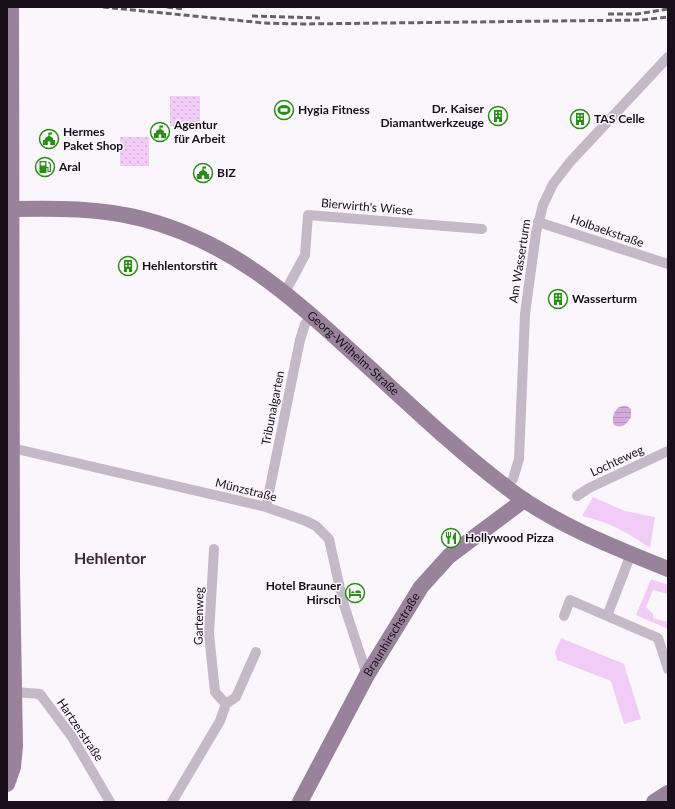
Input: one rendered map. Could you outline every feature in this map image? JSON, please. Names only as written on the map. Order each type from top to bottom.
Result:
[{"type":"main road","points":[[7,784],[15,756],[15,692],[9,535],[12,208],[11,7]]},
{"type":"main road","name":"Georg-Wilhelm-Straße","points":[[12,208],[75,209],[119,214],[170,227],[205,241],[226,252],[246,264],[285,292],[449,441],[524,500],[581,531],[668,569]]},
{"type":"main road","name":"Braunhirschstraße","points":[[300,802],[367,675],[408,606],[435,569],[465,542],[524,500]]},
{"type":"main road","points":[[654,802],[668,793]]},
{"type":"street","name":"Am Wasserturm","points":[[506,487],[513,479],[519,459],[525,314],[538,222],[550,190],[559,175],[596,133],[668,57]]},
{"type":"street","name":"Bierwirth's Wiese","points":[[285,292],[305,255],[308,215],[482,229]]},
{"type":"street","name":"Holbaekstraße","points":[[538,222],[668,264]]},
{"type":"street","name":"Tribunalgarten","points":[[266,507],[300,340],[305,324],[313,316]]},
{"type":"street","name":"Münzstraße","points":[[10,445],[266,507],[316,526],[329,539],[343,602],[367,675]]},
{"type":"street","name":"Lochteweg","points":[[577,496],[589,488],[668,451]]},
{"type":"street","name":"Gartenweg","points":[[214,549],[209,634],[215,692],[226,704]]},
{"type":"street","points":[[607,616],[632,554]]},
{"type":"street","points":[[564,616],[570,600],[658,638],[668,669]]},
{"type":"street","points":[[172,802],[220,721],[226,704],[236,697],[256,652]]},
{"type":"street","name":"Hartzerstraße","points":[[15,692],[40,694],[72,737],[110,802]]},
{"type":"shaded area","points":[[170,96],[200,96],[200,126],[170,126]]},
{"type":"shaded area","points":[[120,137],[149,137],[149,166],[120,166]]},
{"type":"shaded area","points":[[622,406],[627,406],[631,409],[631,417],[628,422],[622,426],[614,425],[613,416],[615,411]]},
{"type":"shaded area","points":[[593,497],[625,511],[655,517],[650,548],[618,528],[601,521],[582,516]]},
{"type":"shaded area","points":[[651,579],[668,585],[668,594],[653,590],[646,607],[653,614],[653,618],[667,622],[668,620],[668,629],[636,615]]},
{"type":"shaded area","points":[[561,638],[624,664],[641,719],[624,724],[611,681],[557,660],[555,652]]},
{"type":"railway","points":[[103,7],[264,23],[302,24],[641,20],[668,17]]},
{"type":"railway","points":[[167,7],[184,9]]},
{"type":"railway","points":[[608,14],[637,14],[668,9]]},
{"type":"railway","points":[[252,16],[320,18]]},
{"type":"place","name":"Hygia Fitness","points":[[284,110]]},
{"type":"place","name":"Dr. Kaiser Diamantwerkzeuge","points":[[498,116]]},
{"type":"place","name":"TAS Celle","points":[[580,119]]},
{"type":"place","name":"Agentur für Arbeit","points":[[160,132]]},
{"type":"place","name":"Hermes Paket Shop","points":[[49,139]]},
{"type":"place","name":"Aral","points":[[45,167]]},
{"type":"place","name":"BIZ","points":[[203,173]]},
{"type":"place","name":"Hehlentorstift","points":[[128,266]]},
{"type":"place","name":"Wasserturm","points":[[558,299]]},
{"type":"place","name":"Hollywood Pizza","points":[[451,538]]},
{"type":"place","name":"Hotel Brauner Hirsch","points":[[355,593]]},
{"type":"district","name":"Hehlentor","points":[[110,558]]}]
